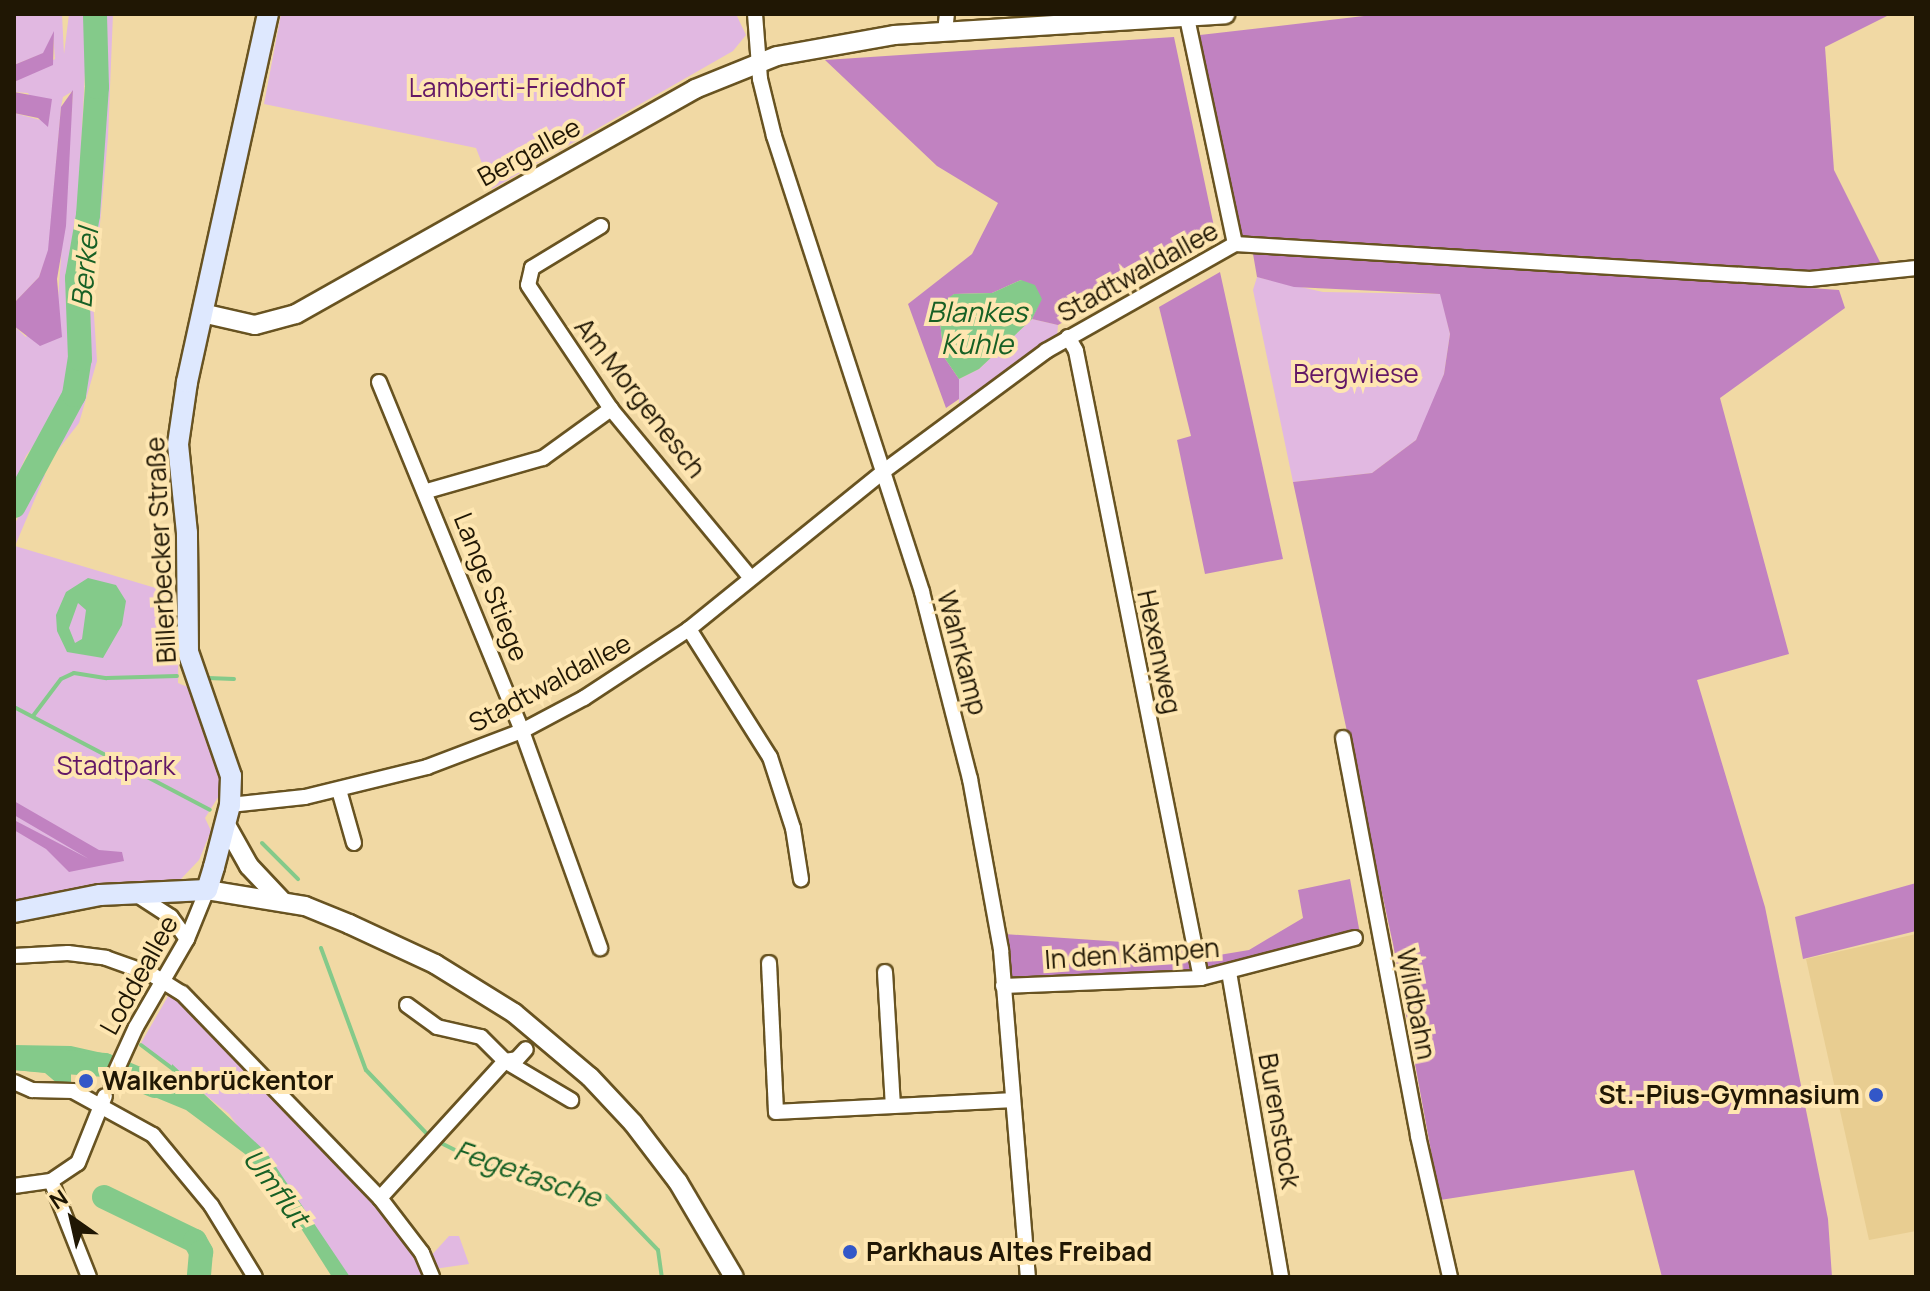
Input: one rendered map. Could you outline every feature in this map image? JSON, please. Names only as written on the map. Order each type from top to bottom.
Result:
[{"type":"main road","name":"Billerbecker Straße","points":[[207,890],[228,815],[227,753],[196,684],[188,652],[178,444],[202,313],[268,14]]},
{"type":"main road","points":[[14,912],[133,893],[207,890]]},
{"type":"street","name":"Wahrkamp","points":[[755,14],[759,61],[774,136],[884,471],[967,766],[1003,986],[1028,1277]]},
{"type":"street","name":"Bergallee","points":[[202,313],[255,325],[296,314],[657,110],[759,61],[831,43],[946,23],[1187,18],[1225,14]]},
{"type":"street","points":[[1187,18],[1235,244]]},
{"type":"street","name":"Am Morgenesch","points":[[601,226],[544,259],[527,276],[541,306],[611,409],[751,578]]},
{"type":"street","name":"Stadtwaldallee","points":[[228,815],[427,767],[522,731],[633,669],[689,629],[884,471],[1068,337],[1235,244],[1810,279],[1916,268]]},
{"type":"street","name":"Hexenweg","points":[[1068,337],[1076,351],[1201,978]]},
{"type":"street","name":"Lange Stiege","points":[[379,382],[427,491],[522,731],[600,948]]},
{"type":"street","points":[[427,491],[543,458],[611,409]]},
{"type":"street","points":[[689,629],[770,757],[793,828],[801,879]]},
{"type":"street","name":"Wildbahn","points":[[1343,738],[1418,1136],[1450,1277]]},
{"type":"street","points":[[339,790],[354,843]]},
{"type":"street","points":[[228,815],[249,866],[282,901]]},
{"type":"street","points":[[207,890],[282,901],[422,956],[489,995],[557,1047],[657,1154],[734,1277]]},
{"type":"street","name":"Loddeallee","points":[[111,1082],[187,939],[207,890]]},
{"type":"street","points":[[133,893],[165,911],[187,939]]},
{"type":"street","name":"In den Kämpen","points":[[1003,986],[1201,978],[1355,938]]},
{"type":"street","points":[[14,956],[68,953],[106,958],[163,981],[193,1004],[380,1198],[422,1253],[432,1277]]},
{"type":"street","points":[[769,963],[776,1112],[1013,1100]]},
{"type":"street","points":[[885,972],[893,1106]]},
{"type":"street","name":"Burenstock","points":[[1229,972],[1281,1277]]},
{"type":"street","points":[[407,1005],[437,1027],[481,1037],[505,1061],[571,1100]]},
{"type":"street","points":[[380,1198],[505,1061],[526,1049]]},
{"type":"street","points":[[14,1082],[102,1102],[128,1117],[176,1159],[255,1277]]},
{"type":"street","points":[[14,1186],[51,1181],[70,1171],[87,1150],[102,1102]]},
{"type":"street","points":[[51,1181],[89,1277]]},
{"type":"shaded area","points":[[1381,14],[1891,14],[1825,47],[1834,170],[1884,270],[1810,275],[1237,236],[1200,35]]},
{"type":"shaded area","points":[[54,31],[53,65],[14,82],[14,65],[43,53]]},
{"type":"shaded area","points":[[1174,37],[1216,236],[1058,325],[1032,319],[1041,299],[1021,280],[992,293],[954,294],[939,313],[944,357],[959,379],[959,399],[946,408],[908,304],[972,254],[998,203],[937,166],[825,60]]},
{"type":"shaded area","points":[[73,90],[66,226],[57,279],[62,337],[40,346],[14,326],[14,303],[39,277],[48,250],[61,107]]},
{"type":"shaded area","points":[[14,92],[52,99],[48,127],[38,118],[14,113]]},
{"type":"shaded area","points":[[1252,248],[1839,290],[1845,308],[1720,398],[1789,654],[1697,680],[1765,907],[1828,1219],[1832,1277],[1662,1277],[1634,1170],[1440,1200],[1393,944],[1293,482],[1372,473],[1416,440],[1444,374],[1450,334],[1440,294],[1294,287],[1257,277]]},
{"type":"shaded area","points":[[1220,272],[1283,559],[1205,574],[1177,440],[1191,436],[1159,307]]},
{"type":"shaded area","points":[[14,801],[99,850],[122,852],[124,861],[69,872],[46,849],[14,830],[14,820],[89,859],[14,815]]},
{"type":"shaded area","points":[[1350,879],[1360,934],[1233,968],[1006,980],[1004,934],[1197,947],[1201,958],[1249,950],[1303,918],[1298,890]]},
{"type":"shaded area","points":[[1916,883],[1916,931],[1803,959],[1795,917]]},
{"type":"shaded area","name":"St.-Pius-Gymnasium","points":[[1916,934],[1916,1231],[1869,1240],[1806,959]]},
{"type":"green space","points":[[14,14],[62,14],[64,54],[69,14],[88,14],[77,227],[67,282],[69,386],[59,411],[26,456],[14,485],[14,326],[26,337],[58,299],[73,91],[63,97],[61,107],[49,250],[39,277],[14,303],[14,113],[44,121],[28,93],[14,92],[14,82],[55,59],[53,34],[44,53],[14,65]]},
{"type":"green space","name":"Stadtpark","points":[[106,14],[113,14],[108,137],[93,300],[97,361],[79,423],[40,473],[45,475],[15,546],[179,595],[178,683],[190,688],[219,754],[222,791],[205,818],[211,831],[199,860],[181,879],[107,883],[14,902],[14,526],[45,458],[74,420],[85,387],[89,358],[85,299],[96,229]]},
{"type":"green space","name":"Lamberti-Friedhof","points":[[281,14],[736,14],[746,35],[733,51],[492,189],[476,148],[264,104]]},
{"type":"green space","name":"Bergwiese","points":[[1257,277],[1323,292],[1441,294],[1450,334],[1444,374],[1416,440],[1372,473],[1293,482],[1253,290]]},
{"type":"green space","points":[[1032,319],[1058,325],[1057,338],[959,410],[959,379],[979,369]]},
{"type":"green space","points":[[171,991],[255,1071],[406,1237],[429,1277],[349,1277],[229,1114],[141,1043]]},
{"type":"green space","points":[[449,1236],[459,1236],[469,1264],[434,1269],[429,1258]]},
{"type":"water","name":"Blankes Kuhle","points":[[1021,280],[1035,285],[1042,299],[1032,319],[979,369],[959,379],[944,357],[939,313],[944,301],[954,294],[992,293]]},
{"type":"water","points":[[88,578],[116,585],[126,601],[122,625],[103,658],[67,652],[57,631],[56,615],[66,592]],"holes":[[[78,603],[86,610],[82,639],[75,643],[69,628]]]},
{"type":"water","points":[[14,1045],[71,1046],[111,1055],[102,1075],[77,1069],[71,1072],[71,1083],[58,1084],[45,1073],[14,1070]]},
{"type":"water","points":[[172,1064],[266,1152],[350,1277],[332,1277],[274,1186],[245,1154],[186,1110],[123,1084],[131,1065],[171,1089]]},
{"type":"waterway","name":"Berkel","points":[[14,506],[74,395],[80,359],[77,278],[88,215],[97,87],[95,14]]},
{"type":"waterway","points":[[33,716],[61,679],[74,673],[107,678],[177,676]]},
{"type":"waterway","points":[[208,678],[234,679]]},
{"type":"waterway","name":"Fegetasche","points":[[14,707],[210,810]]},
{"type":"waterway","name":"Fegetasche","points":[[262,843],[298,879]]},
{"type":"waterway","name":"Fegetasche","points":[[321,948],[366,1070],[429,1136]]},
{"type":"waterway","points":[[141,1045],[172,1068]]},
{"type":"waterway","name":"Umflut","points":[[14,1058],[105,1065],[155,1086]]},
{"type":"waterway","name":"Fegetasche","points":[[437,1141],[481,1163],[606,1196],[658,1250],[662,1277]]},
{"type":"waterway","name":"Berkel","points":[[104,1197],[195,1241],[201,1252],[199,1277]]},
{"type":"place","name":"Walkenbrückentor","points":[[86,1081]]},
{"type":"place","name":"St.-Pius-Gymnasium","points":[[1876,1095]]},
{"type":"place","name":"Parkhaus Altes Freibad","points":[[850,1252]]}]
